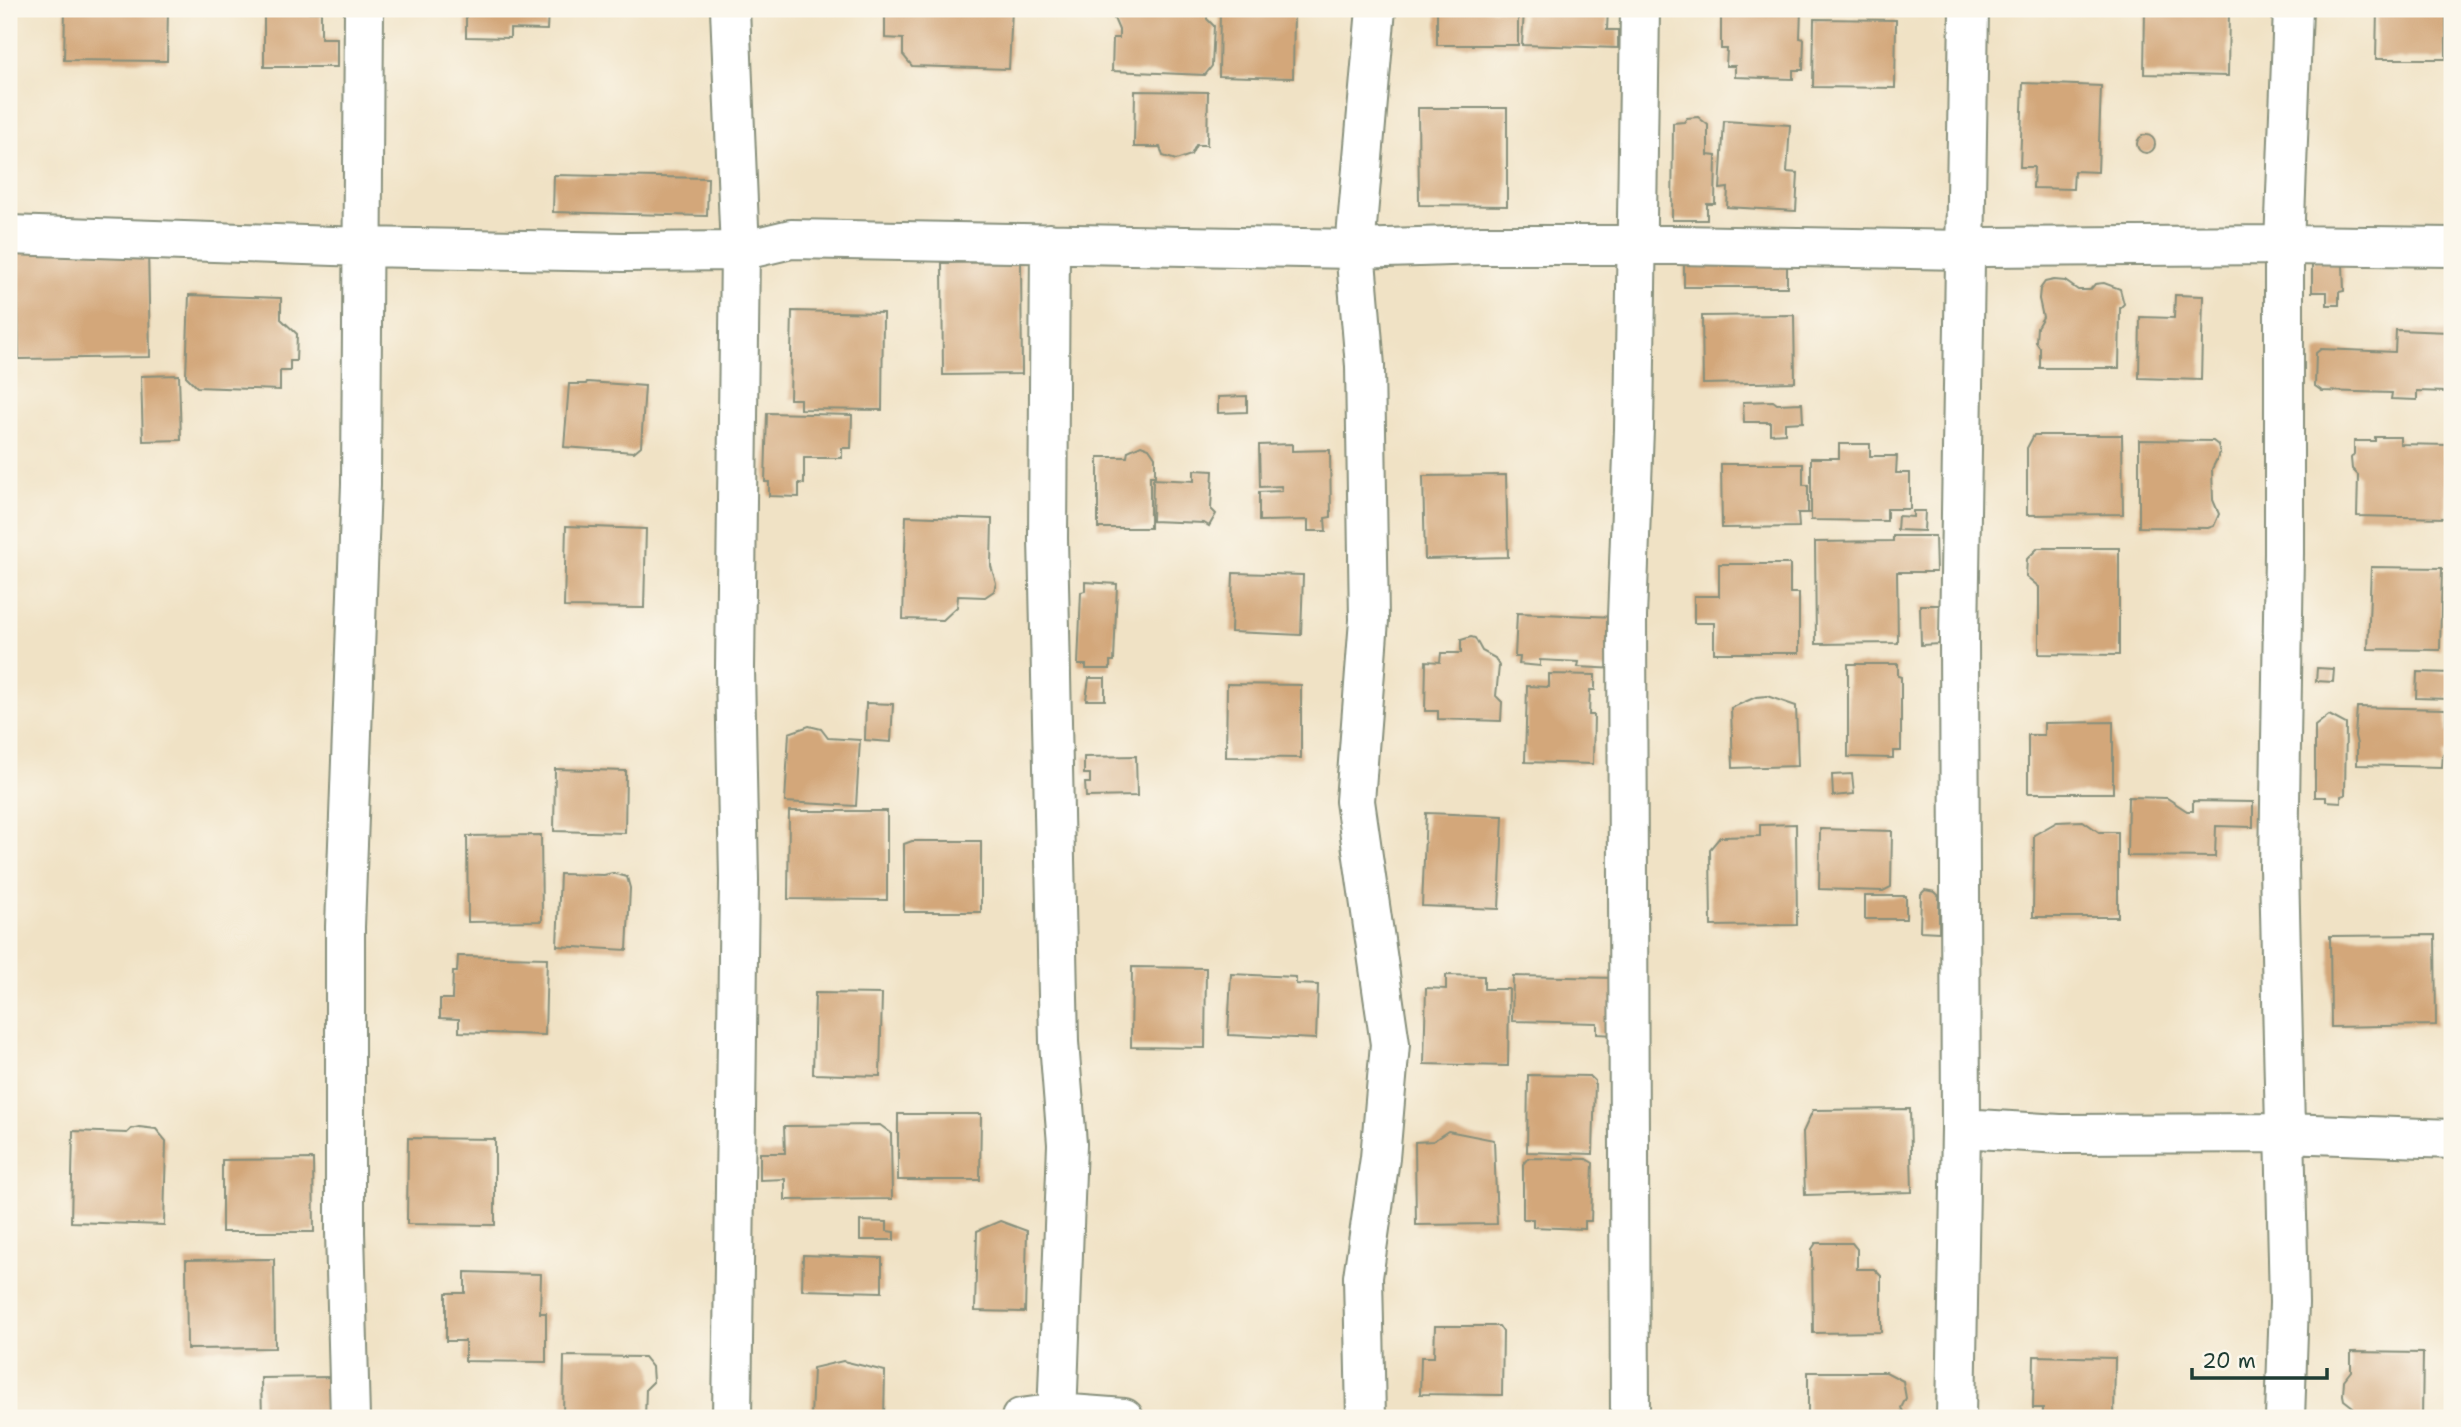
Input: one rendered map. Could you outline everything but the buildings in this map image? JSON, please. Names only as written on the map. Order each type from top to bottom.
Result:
[{"type":"street","points":[[350,1418],[345,1232],[345,926],[361,484],[364,9]]},
{"type":"street","points":[[730,9],[740,251],[735,669],[739,880],[732,1418]]},
{"type":"street","points":[[1366,1418],[1363,1277],[1380,1158],[1390,1044],[1355,801],[1369,620],[1365,366],[1355,249],[1376,9]]},
{"type":"street","points":[[1630,1418],[1627,617],[1634,429],[1640,9]]},
{"type":"street","points":[[1956,1418],[1961,1128],[1959,639],[1969,9]]},
{"type":"street","points":[[2285,1418],[2289,1303],[2279,867],[2284,554],[2284,245],[2293,9]]},
{"type":"street","points":[[9,235],[363,247],[624,251],[740,251],[791,239],[1355,249],[1482,245],[1965,250],[1984,247],[2284,245],[2452,247]]},
{"type":"street","points":[[1050,243],[1048,551],[1059,1042],[1067,1144],[1045,1417],[1124,1418]]},
{"type":"street","points":[[1961,1128],[2060,1134],[2286,1133],[2452,1139]]}]
